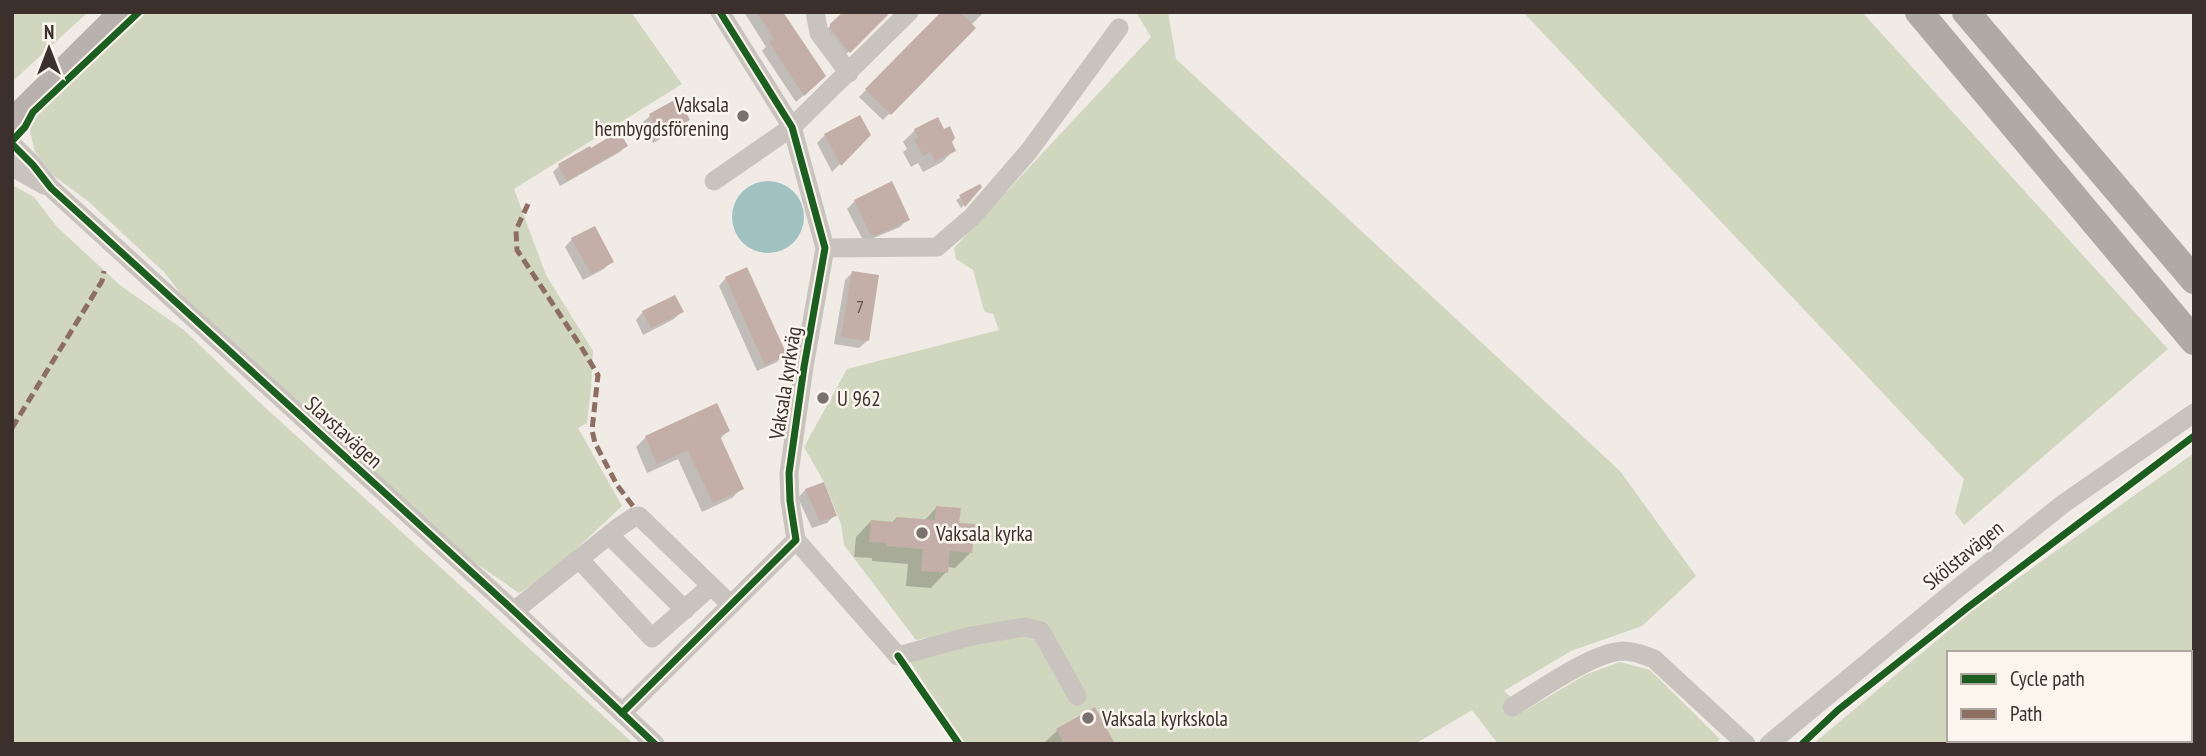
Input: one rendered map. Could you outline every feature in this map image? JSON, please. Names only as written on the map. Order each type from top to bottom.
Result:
[{"type":"highway","points":[[1919,12],[2194,341]]},
{"type":"highway","points":[[1966,12],[2194,280]]},
{"type":"main road","points":[[12,120],[121,12]]},
{"type":"main road","points":[[12,103],[84,47]]},
{"type":"street","name":"Vaksala kyrkväg","points":[[720,12],[792,127],[825,248],[789,473],[796,540]]},
{"type":"street","points":[[815,12],[819,33],[849,73]]},
{"type":"street","points":[[714,181],[792,127],[909,12]]},
{"type":"street","points":[[825,248],[937,247],[972,217],[1029,151],[1119,28]]},
{"type":"street","name":"Slavstavägen","points":[[12,144],[51,188],[514,611],[654,744]]},
{"type":"street","name":"Slavstavägen","points":[[12,167],[51,188]]},
{"type":"street","name":"Skölstavägen","points":[[1769,744],[2063,504],[2194,413]]},
{"type":"street","points":[[514,611],[609,535],[639,516],[731,605]]},
{"type":"street","points":[[609,535],[685,610]]},
{"type":"street","points":[[622,713],[796,540],[898,656],[971,636],[1025,626],[1041,631],[1077,696]]},
{"type":"street","points":[[579,559],[652,638],[711,586]]},
{"type":"street","points":[[1512,708],[1598,658],[1621,651],[1639,653],[1654,659],[1746,744]]},
{"type":"green space","points":[[12,12],[88,12],[12,82]]},
{"type":"green space","points":[[147,12],[631,12],[682,84],[514,189],[546,275],[593,351],[587,423],[578,428],[622,506],[554,570],[519,593],[464,555],[188,303],[164,272],[89,202],[54,176],[35,152],[29,127],[37,113]]},
{"type":"green space","points":[[1136,12],[1168,12],[1176,59],[1620,471],[1696,576],[1642,626],[1571,651],[1504,691],[1526,710],[1587,674],[1620,662],[1650,670],[1720,739],[1715,744],[1498,744],[1472,710],[1415,744],[962,744],[911,663],[915,656],[1015,622],[916,640],[844,545],[841,524],[824,482],[804,447],[847,369],[999,330],[993,314],[985,312],[973,270],[956,259],[954,248],[1151,37]]},
{"type":"green space","points":[[1523,12],[1862,12],[2168,349],[1964,525],[1955,513],[1964,479]]},
{"type":"green space","points":[[12,185],[34,197],[57,227],[121,286],[184,330],[634,744],[12,744]]},
{"type":"green space","points":[[2194,453],[2194,744],[1813,744],[1973,610]]},
{"type":"water","points":[[768,181],[788,187],[798,197],[804,217],[798,237],[788,247],[768,253],[748,247],[738,237],[732,217],[738,197],[748,187]]},
{"type":"building","points":[[757,12],[783,12],[826,76],[804,96],[769,42],[774,39]]},
{"type":"building","points":[[843,12],[885,12],[888,15],[850,53],[830,28],[830,24]]},
{"type":"building","points":[[941,12],[960,12],[976,28],[891,115],[865,89]]},
{"type":"building","points":[[678,98],[690,120],[661,136],[649,114]]},
{"type":"building","points":[[860,115],[871,135],[841,166],[824,134]]},
{"type":"building","points":[[938,117],[944,129],[950,126],[956,151],[935,161],[930,152],[923,156],[914,139],[918,137],[914,129]]},
{"type":"building","points":[[619,131],[628,146],[567,181],[558,164]]},
{"type":"building","points":[[892,181],[910,220],[877,235],[871,235],[854,200]]},
{"type":"building","points":[[980,184],[982,187],[965,207],[959,195]]},
{"type":"building","points":[[595,226],[614,262],[591,274],[571,238]]},
{"type":"building","points":[[747,267],[787,355],[765,365],[725,277]]},
{"type":"building","points":[[852,271],[879,275],[869,341],[841,337]]},
{"type":"building","points":[[675,295],[684,312],[651,328],[642,311]]},
{"type":"building","points":[[717,403],[730,431],[720,436],[744,489],[713,503],[688,450],[657,464],[645,436]]},
{"type":"building","points":[[824,482],[837,516],[820,521],[805,489]]},
{"type":"building","name":"Vaksala kyrka","points":[[936,506],[961,508],[959,523],[975,524],[972,553],[950,551],[948,573],[921,571],[923,549],[869,542],[871,520],[895,522],[896,517],[935,520]]},
{"type":"building","name":"Vaksala kyrkskola","points":[[1095,707],[1115,744],[1064,744],[1056,729]]},
{"type":"marked path","points":[[528,204],[516,230],[517,250],[598,375],[592,430],[595,443],[617,485],[633,506]]},
{"type":"marked path","points":[[12,428],[102,281],[104,271]]},
{"type":"cycle path","points":[[12,141],[25,127],[33,112],[139,12]]},
{"type":"cycle path","points":[[622,713],[796,540],[789,473],[825,248],[792,127],[720,12]]},
{"type":"cycle path","points":[[12,144],[51,188],[514,611],[655,744]]},
{"type":"cycle path","points":[[1802,744],[1838,710],[1967,608],[2194,436]]},
{"type":"cycle path","points":[[898,656],[959,744]]},
{"type":"place","name":"Vaksala hembygdsförening","points":[[743,116]]},
{"type":"place","name":"U 962","points":[[823,398]]},
{"type":"place","name":"Vaksala kyrka","points":[[922,533]]},
{"type":"place","name":"Vaksala kyrkskola","points":[[1088,718]]}]
